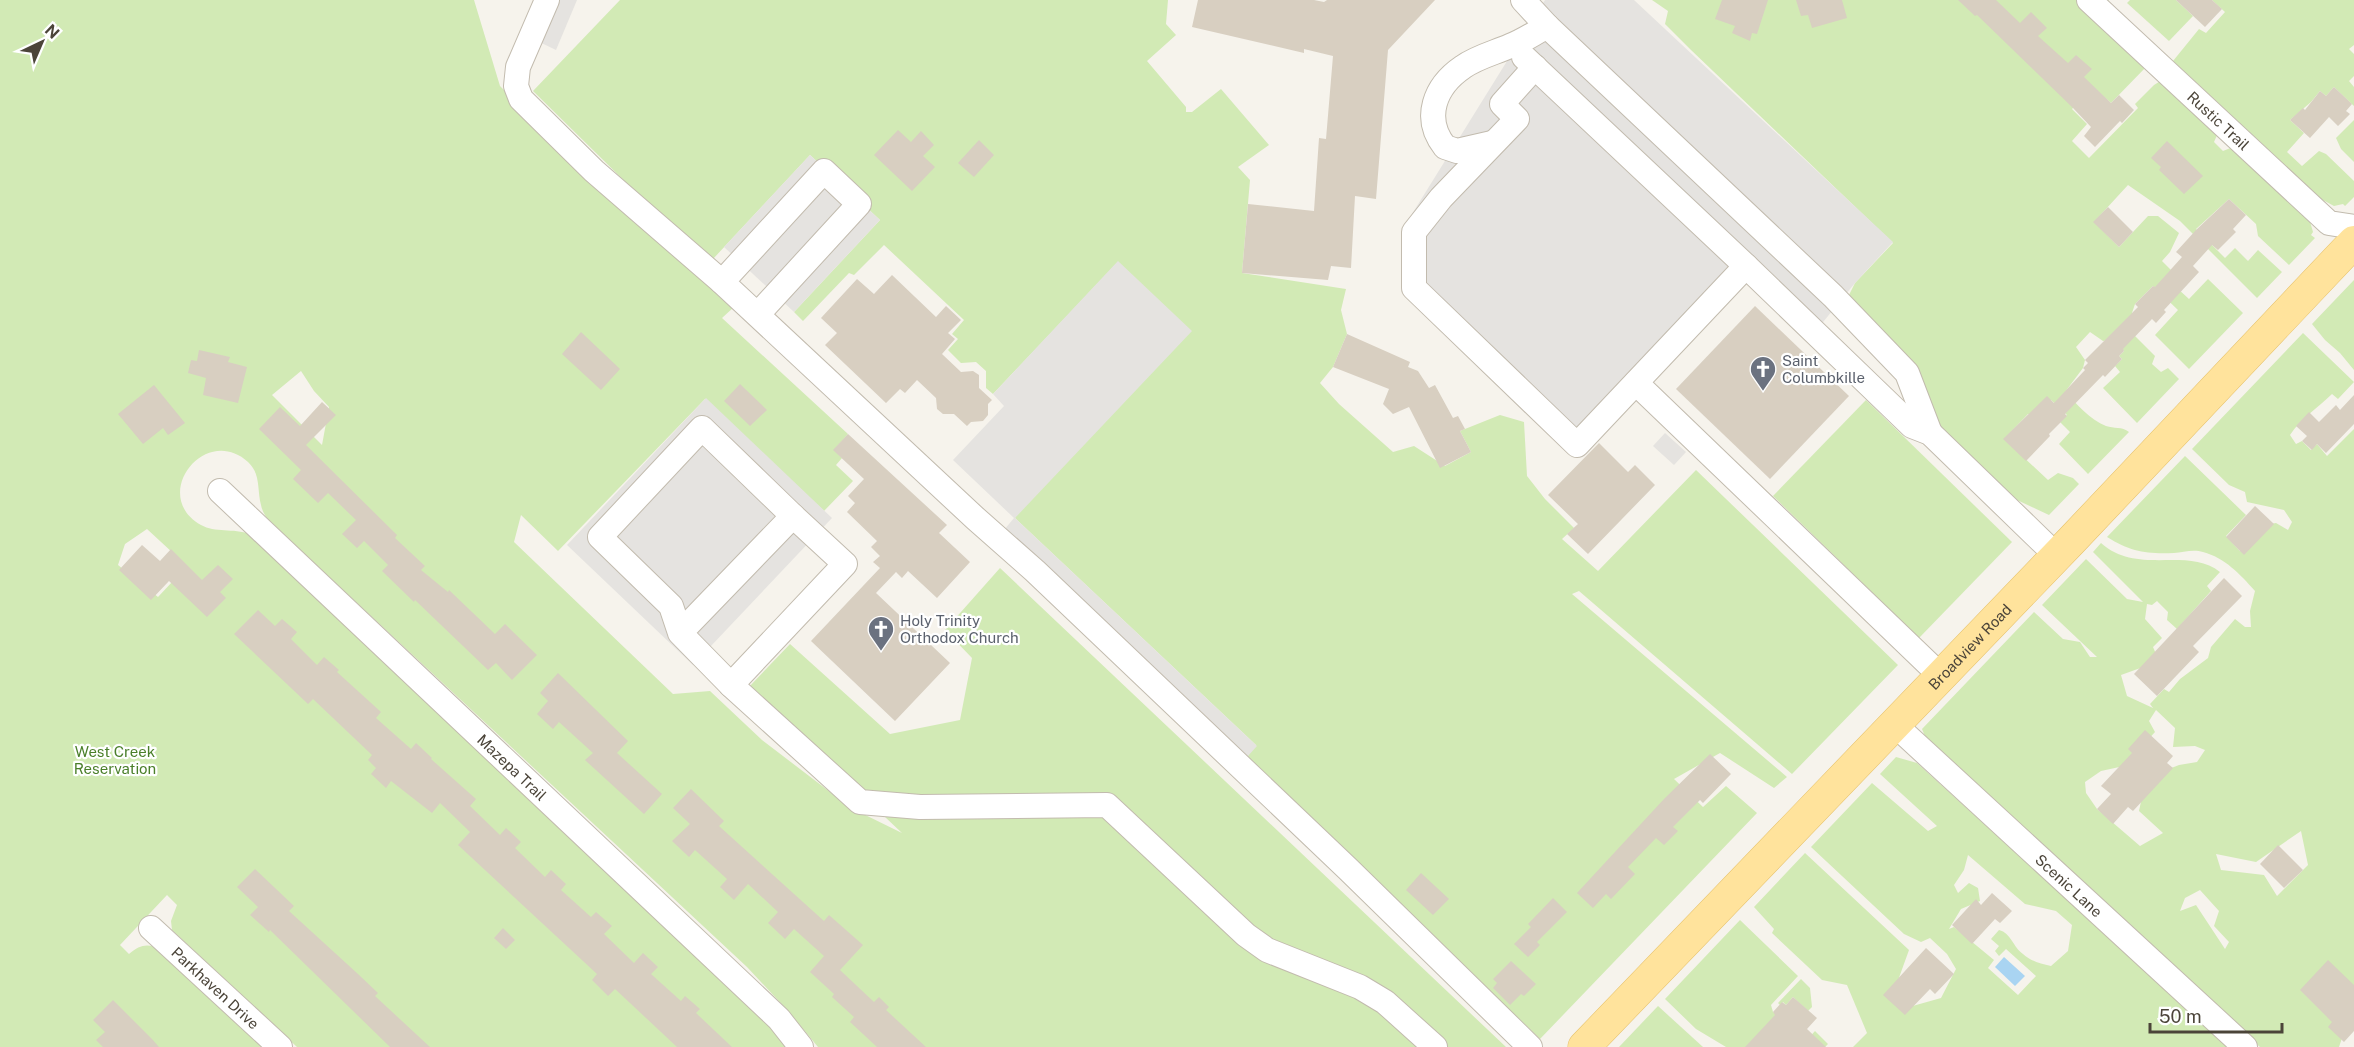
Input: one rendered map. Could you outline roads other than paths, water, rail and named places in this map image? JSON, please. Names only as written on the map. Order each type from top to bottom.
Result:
[{"type":"main road","name":"Broadview Road","points":[[1584,1047],[2354,242]]},
{"type":"street","points":[[548,0],[518,67],[516,86],[521,99],[594,171],[758,314],[975,518],[1035,571],[1348,869],[1530,1047]]},
{"type":"street","points":[[1523,0],[1547,26],[1833,296],[1907,373],[1930,433]]},
{"type":"street","name":"Rustic Trail","points":[[2089,0],[2329,223],[2354,226]]},
{"type":"street","points":[[1492,143],[1450,150],[1440,141],[1433,125],[1432,108],[1450,77],[1463,66],[1512,45],[1547,26]]},
{"type":"street","points":[[1512,45],[1912,426],[1930,433],[2056,555]]},
{"type":"street","points":[[1535,67],[1502,104],[1517,119],[1441,198],[1414,232],[1414,288],[1577,445],[1746,266]]},
{"type":"street","points":[[722,282],[824,171],[859,204],[758,314]]},
{"type":"street","points":[[1635,383],[1940,675]]},
{"type":"street","points":[[731,684],[845,564],[702,428],[600,537],[671,606],[680,633],[731,684],[860,802],[920,807],[1107,805],[1246,935],[1267,950],[1360,987],[1385,1002],[1435,1047]]},
{"type":"street","name":"Mazepa Trail","points":[[220,491],[779,1019],[801,1047]]},
{"type":"street","points":[[680,633],[793,516]]},
{"type":"street","name":"Scenic Lane","points":[[1894,724],[2245,1047]]},
{"type":"street","name":"Parkhaven Drive","points":[[151,928],[280,1047]]},
{"type":"water","points":[[2004,957],[2025,976],[2015,986],[1995,967]]},
{"type":"place","name":"Saint Columbkille","points":[[1763,392]]},
{"type":"place","name":"Holy Trinity Orthodox Church","points":[[881,652]]},
{"type":"park label","name":"West Creek Reservation","points":[[115,760]]}]
